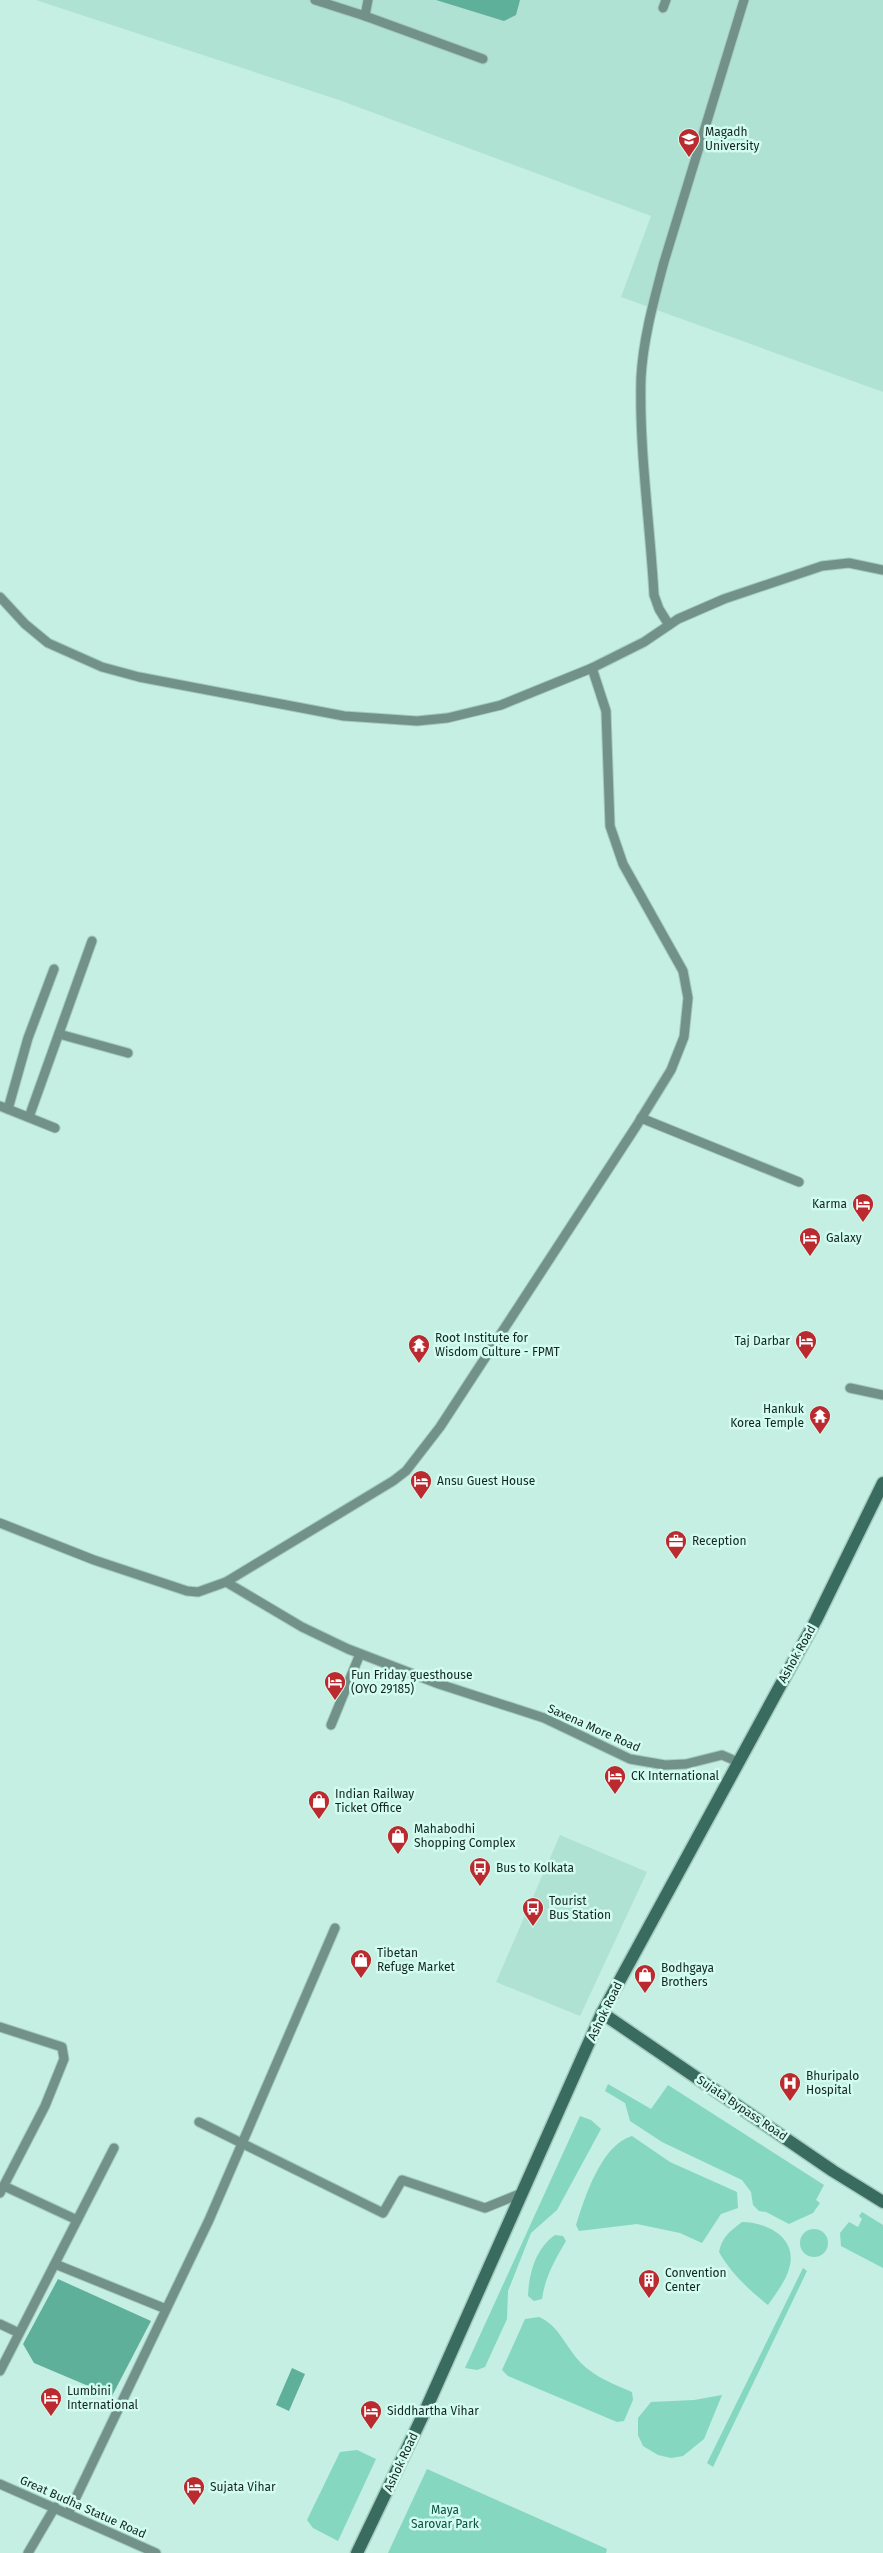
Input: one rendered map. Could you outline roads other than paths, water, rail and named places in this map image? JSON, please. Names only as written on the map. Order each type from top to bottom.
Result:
[{"type":"street","points":[[315,0],[365,16],[483,60]]},
{"type":"street","points":[[365,16],[368,0]]},
{"type":"street","points":[[668,625],[654,595],[643,429],[643,362],[648,328],[664,262],[744,0]]},
{"type":"street","points":[[0,597],[25,624],[48,642],[102,667],[139,677],[358,718],[417,721],[477,712],[592,668],[644,642],[668,625],[724,599],[822,566],[849,563],[883,570]]},
{"type":"street","points":[[0,1523],[94,1560],[187,1592],[198,1592],[226,1582],[370,1496],[406,1471],[440,1427],[641,1118],[680,1050],[687,1017],[686,982],[683,971],[616,847],[608,807],[606,711],[592,668]]},
{"type":"street","points":[[29,1117],[92,941]]},
{"type":"street","points":[[54,969],[4,1107],[55,1128]]},
{"type":"street","points":[[59,1034],[128,1053]]},
{"type":"street","points":[[641,1118],[799,1182]]},
{"type":"street","points":[[850,1388],[883,1395]]},
{"type":"street","name":"Ashok Road","points":[[357,2553],[426,2409],[602,2013],[816,1620],[883,1483]]},
{"type":"street","name":"Saxena More Road","points":[[226,1582],[302,1627],[360,1654],[439,1684],[544,1718],[630,1759],[664,1765],[686,1764],[722,1755],[738,1762]]},
{"type":"street","points":[[331,1725],[360,1654]]},
{"type":"street","points":[[68,2514],[209,2220],[334,1928]]},
{"type":"street","name":"Sujata Bypass Road","points":[[602,2013],[834,2171],[883,2202]]},
{"type":"street","points":[[0,2027],[62,2047],[64,2059],[46,2106],[2,2190],[77,2220]]},
{"type":"street","points":[[199,2122],[383,2213],[402,2180],[485,2208],[522,2193]]},
{"type":"street","points":[[0,2371],[114,2148]]},
{"type":"street","points":[[55,2264],[166,2309]]},
{"type":"street","points":[[0,2324],[20,2333]]},
{"type":"street","name":"Great Budha Statue Road","points":[[0,2484],[156,2553]]},
{"type":"street","points":[[28,2553],[55,2507]]},
{"type":"place","name":"Magadh University","points":[[689,158]]},
{"type":"place","name":"Karma","points":[[863,1223]]},
{"type":"place","name":"Galaxy","points":[[810,1257]]},
{"type":"place","name":"Taj Darbar","points":[[806,1360]]},
{"type":"place","name":"Root Institute for Wisdom Culture - FPMT","points":[[419,1364]]},
{"type":"place","name":"Hankuk Korea Temple","points":[[820,1435]]},
{"type":"place","name":"Ansu Guest House","points":[[421,1500]]},
{"type":"place","name":"Reception","points":[[676,1560]]},
{"type":"place","name":"Fun Friday guesthouse (OYO 29185)","points":[[335,1701]]},
{"type":"place","name":"CK International","points":[[615,1795]]},
{"type":"place","name":"Indian Railway Ticket Office","points":[[319,1820]]},
{"type":"place","name":"Mahabodhi Shopping Complex","points":[[398,1855]]},
{"type":"place","name":"Bus to Kolkata","points":[[480,1887]]},
{"type":"place","name":"Tourist Bus Station","points":[[533,1927]]},
{"type":"place","name":"Tibetan Refuge Market","points":[[361,1979]]},
{"type":"place","name":"Bodhgaya Brothers","points":[[645,1994]]},
{"type":"place","name":"Bhuripalo Hospital","points":[[790,2102]]},
{"type":"place","name":"Convention Center","points":[[649,2299]]},
{"type":"place","name":"Lumbini International","points":[[51,2417]]},
{"type":"place","name":"Siddhartha Vihar","points":[[371,2430]]},
{"type":"place","name":"Sujata Vihar","points":[[194,2506]]},
{"type":"park label","name":"Maya Sarovar Park","points":[[445,2517]]}]
